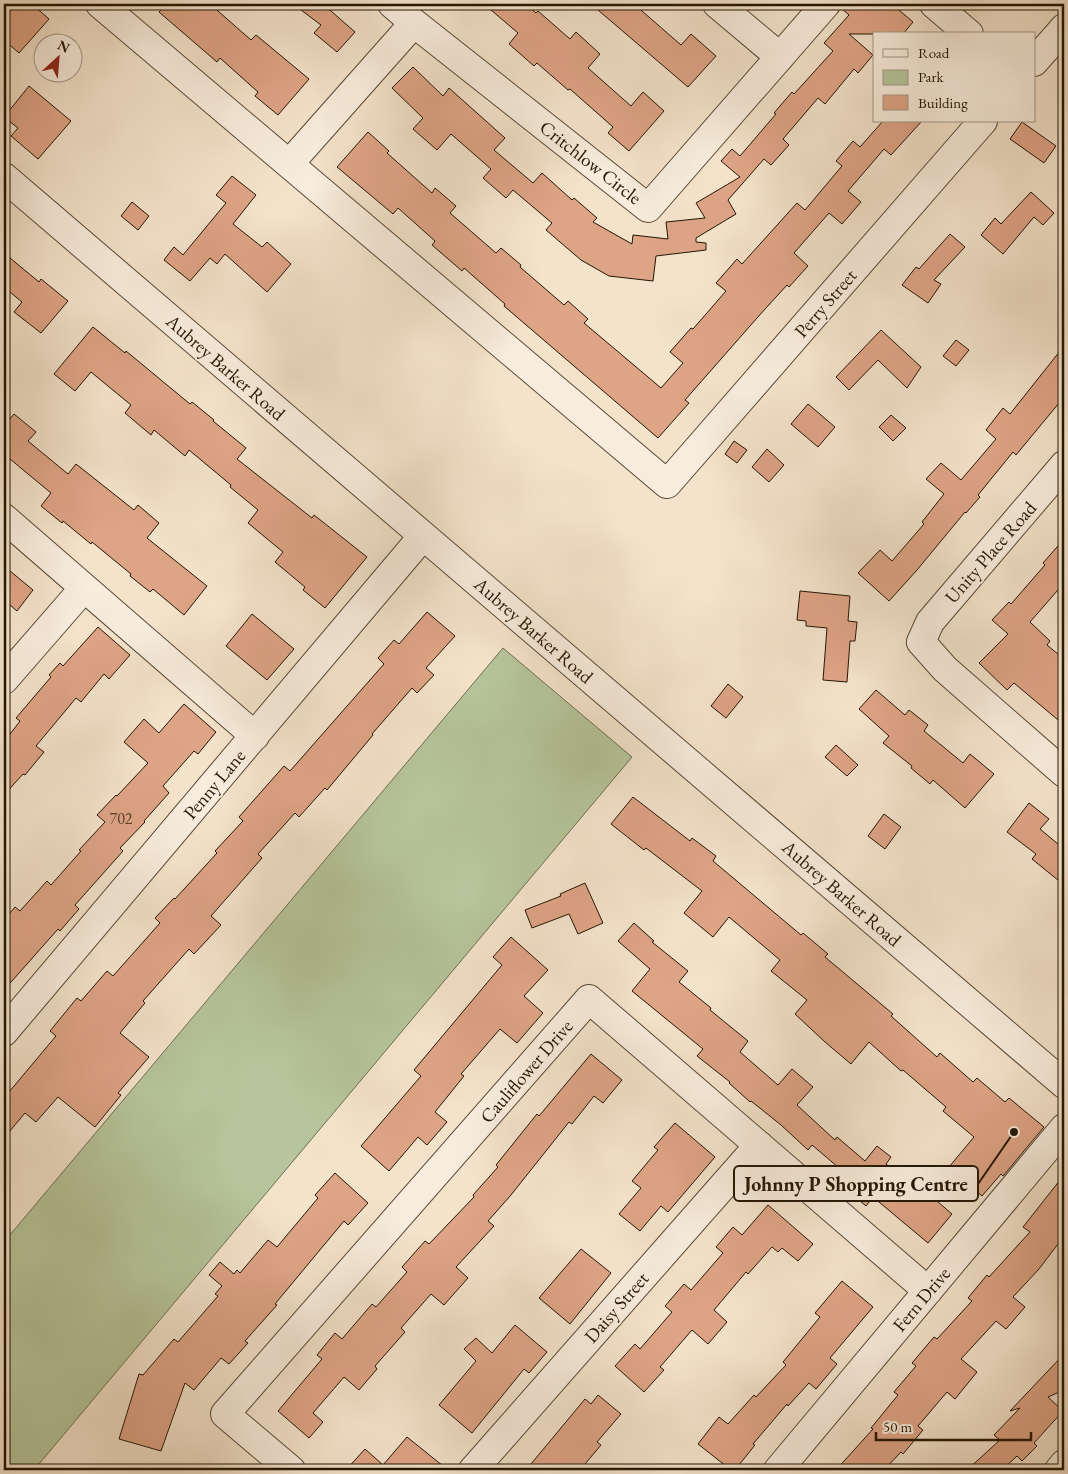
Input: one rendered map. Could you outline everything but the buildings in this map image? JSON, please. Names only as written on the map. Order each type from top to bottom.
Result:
[{"type":"street","points":[[100,4],[289,164],[414,23]]},
{"type":"street","name":"Critchlow Circle","points":[[392,4],[648,208],[826,4]]},
{"type":"street","points":[[716,4],[780,57]]},
{"type":"street","points":[[934,4],[967,32]]},
{"type":"street","points":[[1036,60],[1064,28]]},
{"type":"street","name":"Perry Street","points":[[289,164],[667,484],[982,122]]},
{"type":"street","name":"Aubrey Barker Road","points":[[4,177],[1064,1084]]},
{"type":"street","name":"Unity Place Road","points":[[1060,477],[930,622],[921,642],[945,669],[1064,773]]},
{"type":"street","points":[[4,518],[255,736]]},
{"type":"street","name":"Penny Lane","points":[[4,1032],[423,536]]},
{"type":"street","points":[[4,680],[84,588]]},
{"type":"street","name":"Cauliflower Drive","points":[[291,1470],[225,1414],[589,999],[928,1291]]},
{"type":"street","name":"Fern Drive","points":[[778,1470],[1064,1128]]},
{"type":"street","name":"Daisy Street","points":[[473,1470],[758,1145]]},
{"type":"street","points":[[1059,1470],[1064,1464]]},
{"type":"green space","points":[[503,648],[632,757],[34,1470],[4,1470],[4,1242]]},
{"type":"place","name":"Johnny P Shopping Centre","points":[[1014,1132]]}]
